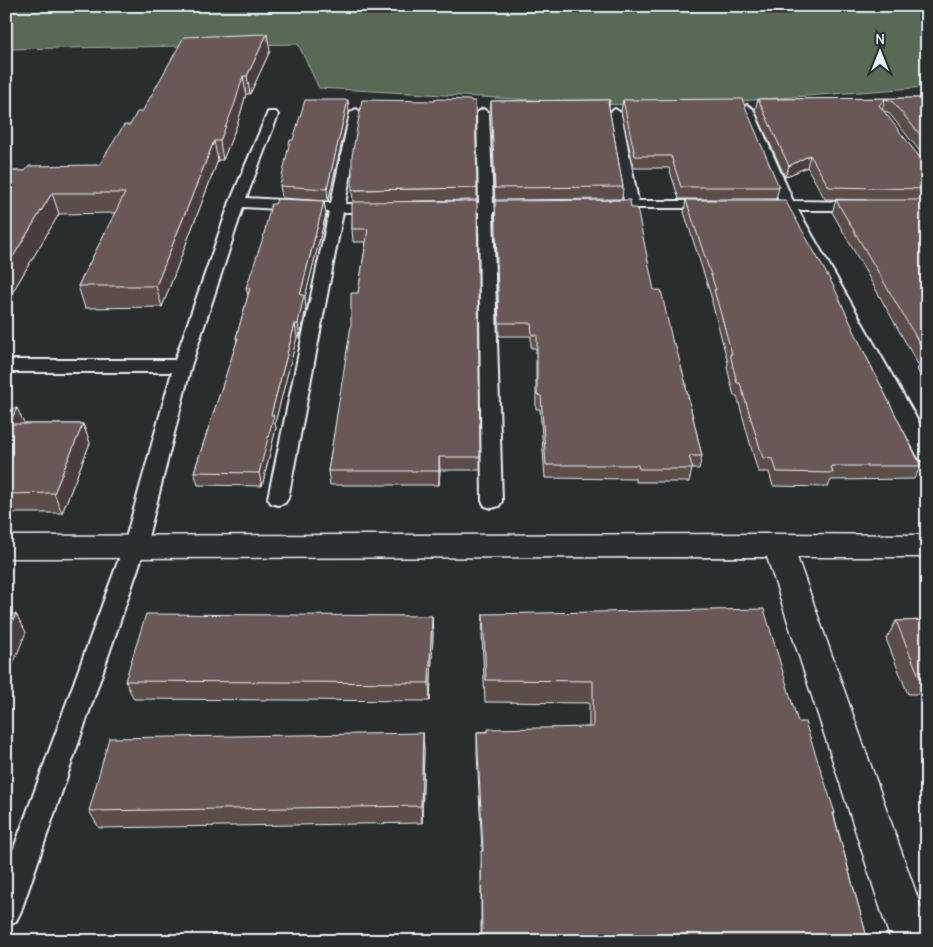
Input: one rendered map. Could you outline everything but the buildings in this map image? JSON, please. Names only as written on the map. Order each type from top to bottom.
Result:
[{"type":"street","points":[[778,546],[912,941]]},
{"type":"street","points":[[6,547],[927,546]]},
{"type":"lane","points":[[746,109],[788,205],[927,454]]},
{"type":"lane","points":[[278,498],[356,113]]},
{"type":"lane","points":[[483,113],[492,501]]},
{"type":"lane","points":[[616,114],[632,205]]},
{"type":"lane","points":[[6,911],[135,546],[182,366],[237,202],[272,115]]},
{"type":"lane","points":[[237,202],[338,208],[397,208]]},
{"type":"lane","points":[[593,206],[730,205]]},
{"type":"lane","points":[[749,205],[877,206]]},
{"type":"lane","points":[[437,208],[535,207]]},
{"type":"lane","points":[[6,366],[182,366]]},
{"type":"green space","points":[[6,6],[927,6],[927,87],[659,107],[319,88],[298,44],[6,49]]}]
